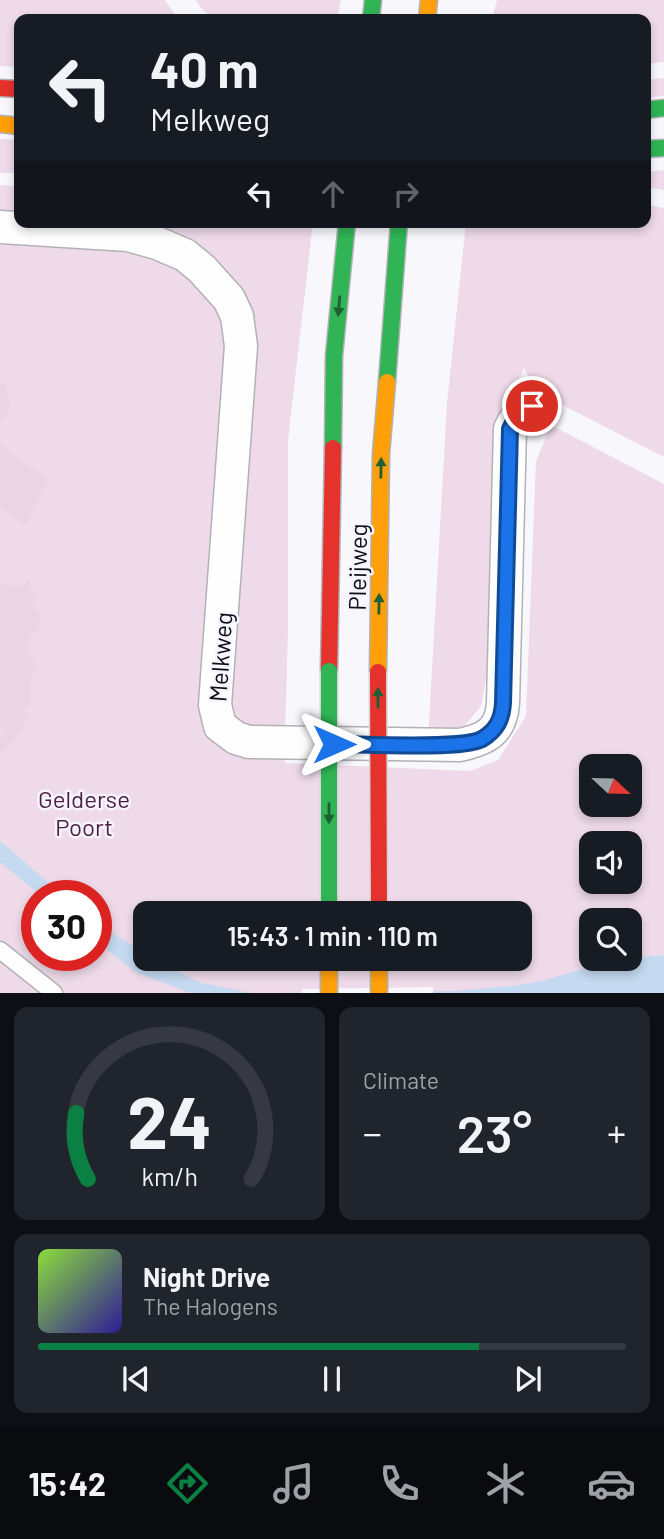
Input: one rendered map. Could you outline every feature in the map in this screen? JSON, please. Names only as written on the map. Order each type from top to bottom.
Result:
[{"type":"main road","name":"Pleijweg","points":[[329,901],[329,671],[334,356],[346,230]]},
{"type":"main road","name":"Pleijweg","points":[[379,901],[381,454],[398,230]]},
{"type":"main road","points":[[329,971],[329,993]]},
{"type":"main road","points":[[379,971],[379,993]]},
{"type":"street","name":"Melkweg","points":[[31,228],[128,235],[158,243],[185,255],[202,269],[229,299],[237,316],[241,346],[215,705],[220,726],[236,738],[249,742],[284,744],[460,745],[480,740],[496,728],[502,716],[503,703],[510,429],[516,417],[524,410],[539,406]]},
{"type":"lane","points":[[0,950],[54,993]]},
{"type":"green space","points":[[0,0],[165,0],[175,14],[14,14],[14,67],[0,66]]},
{"type":"green space","points":[[196,0],[341,0],[338,14],[208,14]]},
{"type":"green space","points":[[497,0],[664,0],[664,62],[651,63],[651,14],[493,14]]},
{"type":"green space","points":[[664,78],[664,96],[651,97],[651,79]]},
{"type":"green space","points":[[0,139],[14,140],[14,173],[0,173]]},
{"type":"green space","points":[[664,170],[664,190],[651,188],[651,171]]},
{"type":"green space","points":[[0,185],[14,186],[14,221],[0,220]]},
{"type":"green space","points":[[651,206],[664,208],[664,457],[535,391],[524,368],[497,433],[488,669],[481,706],[462,729],[428,740],[447,404],[465,228],[651,228]]},
{"type":"green space","points":[[66,228],[312,228],[288,440],[285,739],[230,727],[236,497],[222,276]]},
{"type":"green space","name":"Gelderse Poort","points":[[0,236],[104,243],[162,257],[192,278],[210,300],[221,321],[228,345],[201,702],[285,753],[285,763],[470,771],[498,760],[526,716],[536,461],[551,425],[664,484],[664,955],[642,957],[642,908],[579,908],[579,971],[589,971],[664,993],[0,993]]},
{"type":"shaded area","points":[[0,381],[4,384],[11,408],[0,423]]},
{"type":"shaded area","points":[[0,443],[16,458],[49,479],[26,525],[0,508]]},
{"type":"shaded area","points":[[29,580],[28,590],[35,593],[36,601],[29,605],[39,612],[41,621],[36,622],[40,630],[28,632],[32,637],[30,642],[24,642],[28,647],[28,654],[38,666],[30,680],[31,704],[24,708],[28,717],[21,731],[0,755],[0,739],[5,729],[0,724],[0,585],[5,582],[11,587],[20,587]]},
{"type":"water","points":[[0,841],[45,880],[22,880],[0,862]]},
{"type":"water","points":[[112,933],[133,946],[133,970],[112,954]]},
{"type":"water","points":[[664,955],[664,993],[279,993],[455,991],[511,986],[542,981],[579,970],[642,971],[642,957]]},
{"type":"water","points":[[178,971],[198,982],[251,993],[191,993],[135,972]]},
{"type":"pier","points":[[433,987],[433,993],[302,993],[302,989]]},
{"type":"traffic: fast","points":[[372,14],[373,0]]},
{"type":"traffic: fast","points":[[651,109],[664,108]]},
{"type":"traffic: fast","points":[[651,149],[664,148]]},
{"type":"traffic: fast","points":[[333,448],[334,356],[346,228]]},
{"type":"traffic: fast","points":[[387,382],[399,228]]},
{"type":"traffic: fast","points":[[329,671],[329,901]]},
{"type":"traffic: slow","points":[[428,14],[429,0]]},
{"type":"traffic: slow","points":[[0,124],[14,125]]},
{"type":"traffic: slow","points":[[378,672],[381,454],[387,382]]},
{"type":"traffic: slow","points":[[329,971],[329,993]]},
{"type":"traffic: slow","points":[[379,971],[379,993]]},
{"type":"traffic: jam","points":[[0,88],[14,89]]},
{"type":"traffic: jam","points":[[329,671],[333,448]]},
{"type":"traffic: jam","points":[[378,672],[379,901]]},
{"type":"route","points":[[334,744],[460,745],[480,740],[496,728],[502,716],[503,703],[510,429],[516,417],[532,406]]}]
